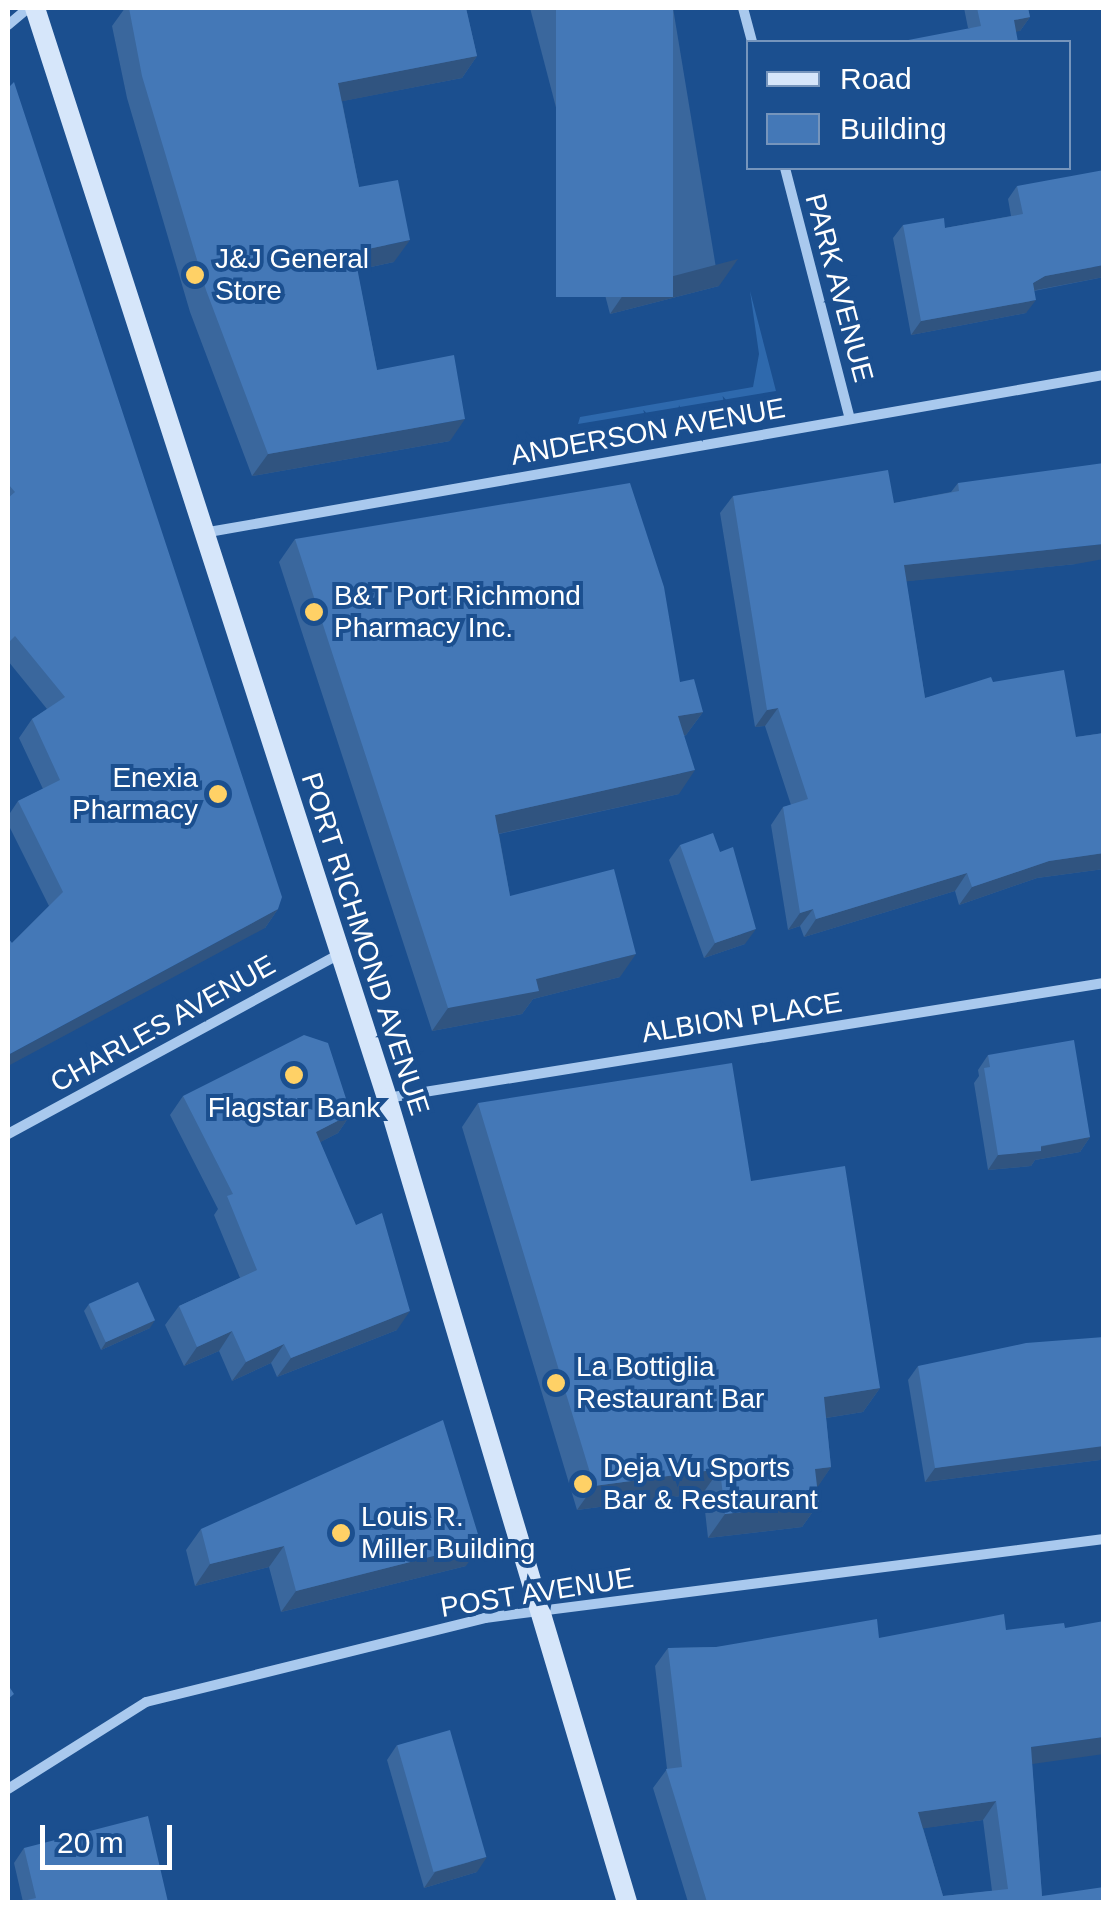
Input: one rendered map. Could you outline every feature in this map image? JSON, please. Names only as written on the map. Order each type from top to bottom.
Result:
[{"type":"street","points":[[8,26],[31,8]]},
{"type":"street","name":"PORT RICHMOND AVENUE","points":[[31,8],[387,1098],[627,1902]]},
{"type":"street","points":[[743,8],[751,40]]},
{"type":"street","name":"PARK AVENUE","points":[[785,170],[850,419]]},
{"type":"street","name":"ANDERSON AVENUE","points":[[200,534],[1104,375]]},
{"type":"street","name":"CHARLES AVENUE","points":[[8,1134],[341,953]]},
{"type":"street","name":"ALBION PLACE","points":[[387,1098],[1104,983]]},
{"type":"street","name":"POST AVENUE","points":[[8,1789],[146,1702],[484,1618],[1104,1539]]},
{"type":"shaded area","points":[[750,291],[776,391],[578,424],[580,417],[753,387],[759,354]]},
{"type":"building","points":[[129,8],[466,8],[477,56],[338,83],[359,187],[398,180],[410,240],[354,252],[377,370],[454,355],[465,419],[268,454],[206,290],[142,76]]},
{"type":"building","points":[[556,8],[673,8],[673,297],[556,297]]},
{"type":"building","points":[[977,8],[1028,8],[1030,17],[1014,20],[1018,40],[908,40],[981,26]]},
{"type":"building","points":[[14,82],[282,897],[278,909],[8,1055],[8,938],[12,943],[63,892],[18,801],[60,780],[32,719],[65,697],[15,636],[10,641],[8,638],[8,498],[15,492],[8,484],[8,88]]},
{"type":"building","points":[[1104,170],[1104,265],[1045,276],[1033,283],[1036,300],[921,321],[903,225],[944,218],[945,228],[1023,214],[1017,186]]},
{"type":"building","points":[[1104,463],[1104,544],[904,565],[925,698],[991,677],[993,682],[1064,670],[1076,737],[1104,733],[1104,853],[1049,861],[972,887],[967,873],[816,919],[813,909],[800,913],[783,807],[808,799],[778,708],[767,710],[733,496],[888,470],[894,503],[959,491],[958,483]]},
{"type":"building","points":[[630,483],[664,587],[680,682],[694,679],[703,712],[678,716],[695,770],[495,815],[510,896],[614,869],[636,954],[536,979],[539,991],[448,1008],[295,539]]},
{"type":"building","points":[[713,833],[720,852],[733,847],[756,929],[715,943],[680,845]]},
{"type":"building","points":[[304,1035],[328,1043],[351,1114],[316,1132],[356,1225],[382,1213],[410,1311],[291,1358],[284,1344],[246,1362],[232,1331],[197,1347],[179,1306],[257,1270],[227,1196],[233,1194],[183,1096]]},
{"type":"building","points":[[1074,1040],[1090,1137],[1041,1146],[1041,1151],[998,1155],[984,1068],[990,1067],[988,1055]]},
{"type":"building","points":[[732,1063],[751,1181],[845,1166],[880,1388],[824,1397],[831,1467],[815,1469],[819,1503],[725,1514],[720,1469],[594,1486],[478,1103]]},
{"type":"building","points":[[138,1282],[155,1320],[106,1342],[89,1304]]},
{"type":"building","points":[[1104,1337],[1104,1446],[935,1468],[918,1366],[1026,1343]]},
{"type":"building","name":"Louis R. Miller Building","points":[[443,1420],[481,1544],[296,1591],[284,1546],[210,1564],[201,1529]]},
{"type":"building","points":[[1004,1614],[1006,1630],[1064,1623],[1065,1628],[1104,1621],[1104,1737],[1031,1747],[1042,1896],[1104,1887],[1104,1902],[707,1902],[666,1769],[682,1767],[668,1648],[716,1647],[877,1619],[879,1638]],"holes":[[[996,1801],[1008,1889],[943,1896],[918,1812]]]},
{"type":"building","points":[[450,1730],[486,1857],[434,1872],[397,1745]]},
{"type":"building","points":[[148,1816],[168,1902],[19,1902],[36,1898],[24,1848]]},
{"type":"place","name":"J&J General Store","points":[[195,275]]},
{"type":"place","name":"B&T Port Richmond Pharmacy Inc.","points":[[314,612]]},
{"type":"place","name":"Enexia Pharmacy","points":[[218,794]]},
{"type":"place","name":"Flagstar Bank","points":[[294,1075]]},
{"type":"place","name":"La Bottiglia Restaurant Bar","points":[[556,1383]]},
{"type":"place","name":"Deja Vu Sports Bar & Restaurant","points":[[583,1484]]},
{"type":"place","name":"Louis R. Miller Building","points":[[341,1533]]}]
